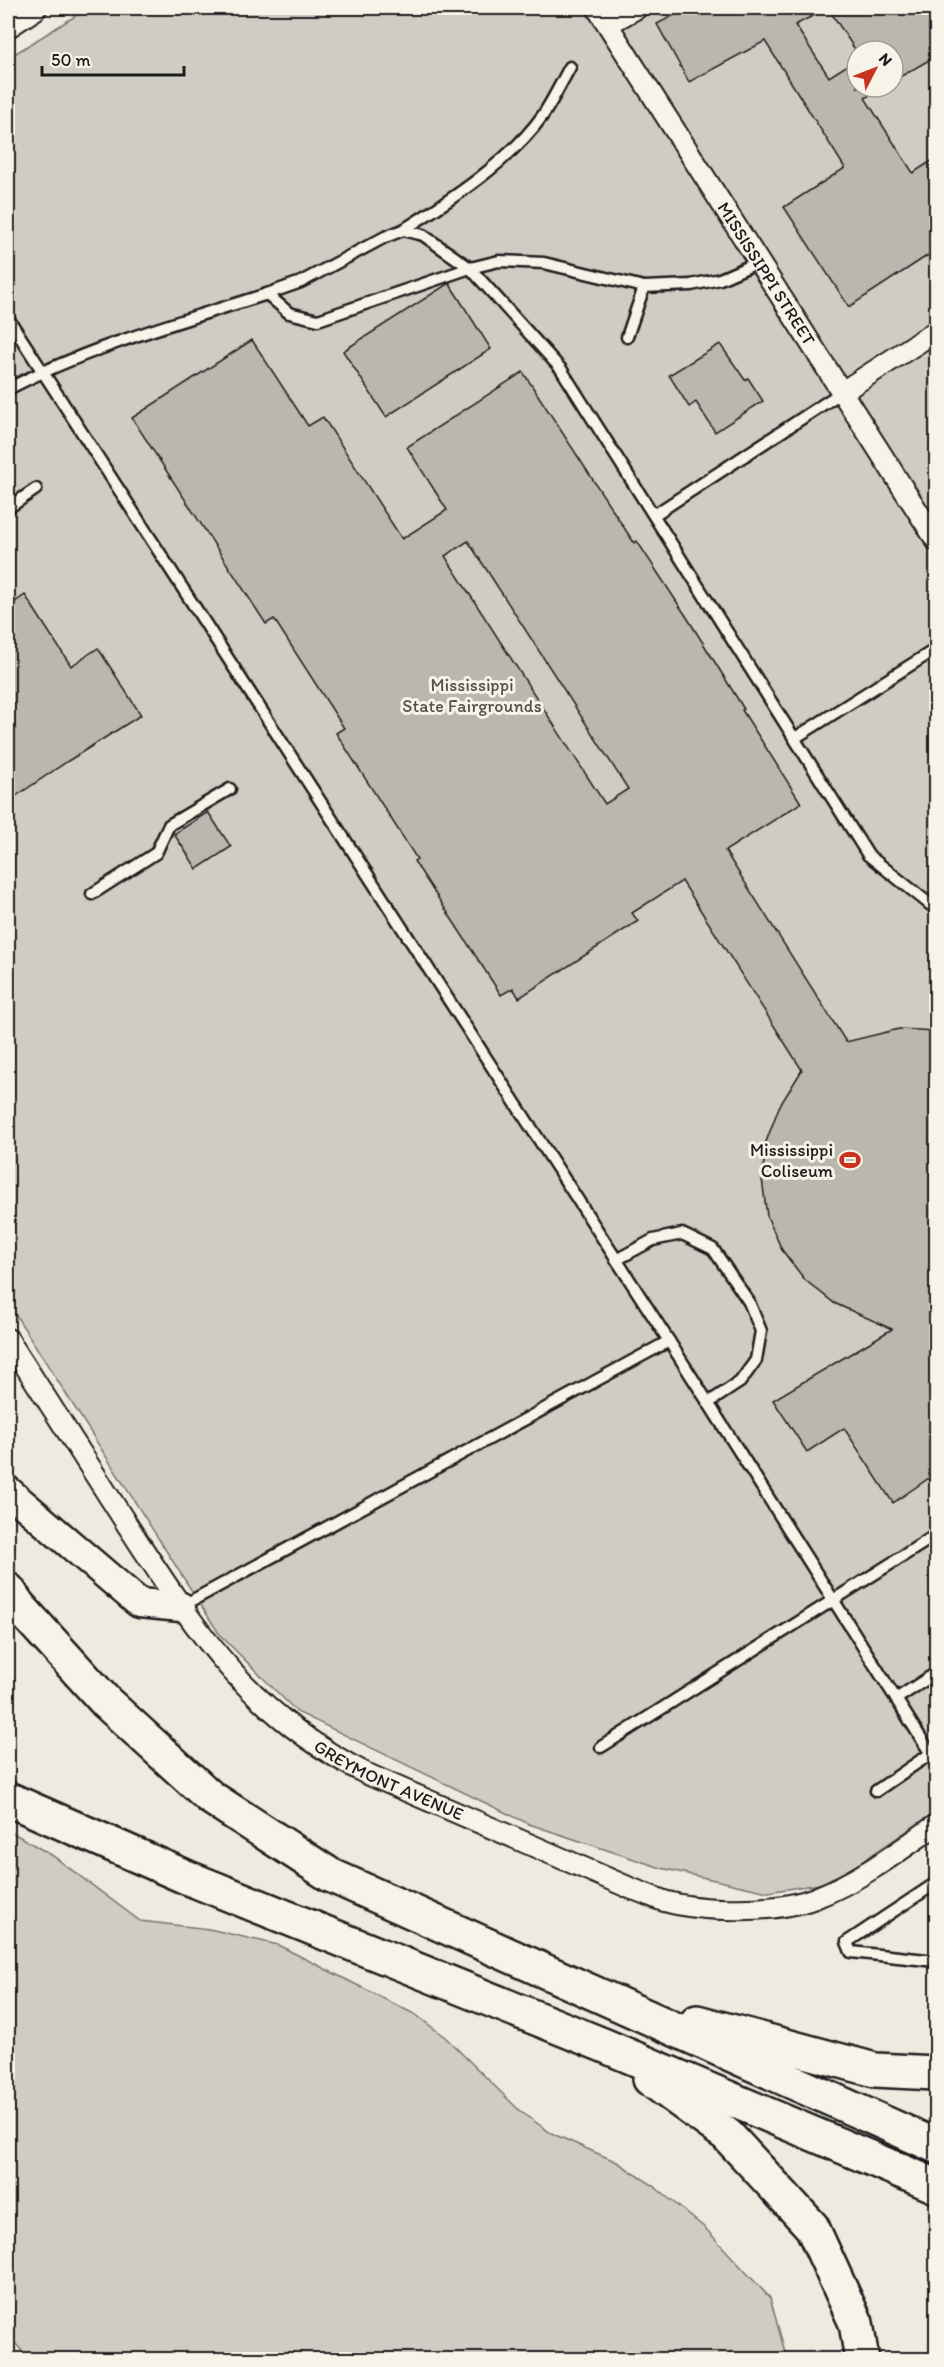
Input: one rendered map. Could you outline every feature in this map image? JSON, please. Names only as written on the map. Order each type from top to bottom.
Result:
[{"type":"highway","points":[[8,1590],[18,1605],[106,1702]]},
{"type":"highway","points":[[8,1627],[106,1702],[210,1797],[330,1875],[936,2146]]},
{"type":"highway","points":[[8,1799],[186,1877],[603,2045],[936,2186]]},
{"type":"highway","points":[[594,1994],[875,2070],[936,2073]]},
{"type":"highway","points":[[603,2045],[727,2135],[812,2227],[856,2323],[862,2360]]},
{"type":"main road","points":[[8,1491],[139,1603],[181,1607]]},
{"type":"street","points":[[8,25],[34,8]]},
{"type":"street","name":"MISSISSIPPI STREET","points":[[597,8],[936,540]]},
{"type":"street","points":[[608,24],[637,8]]},
{"type":"street","points":[[842,392],[936,331]]},
{"type":"street","name":"GREYMONT AVENUE","points":[[8,1339],[181,1607],[217,1655],[245,1687],[307,1740],[334,1757],[376,1778],[630,1888],[665,1901],[700,1908],[761,1908],[813,1899],[867,1871],[936,1825]]},
{"type":"lane","points":[[8,389],[42,371],[301,282],[385,237],[403,230],[442,205],[519,144],[543,115],[570,67]]},
{"type":"lane","points":[[403,230],[423,235],[471,268],[561,369],[868,855],[935,908]]},
{"type":"lane","points":[[267,294],[289,313],[318,321],[471,268],[498,261],[544,263],[644,287],[691,285],[720,279],[759,262]]},
{"type":"lane","points":[[627,338],[644,287]]},
{"type":"lane","points":[[8,318],[669,1341],[896,1699],[934,1752],[876,1791]]},
{"type":"lane","points":[[654,515],[842,392]]},
{"type":"lane","points":[[8,508],[36,489]]},
{"type":"lane","points":[[795,738],[936,649]]},
{"type":"lane","points":[[92,894],[156,853],[169,825],[230,789]]},
{"type":"lane","points":[[616,1260],[653,1240],[682,1234],[713,1249],[750,1302],[761,1331],[756,1360],[740,1383],[708,1403]]},
{"type":"lane","points":[[181,1607],[669,1341]]},
{"type":"lane","points":[[601,1747],[936,1535]]},
{"type":"lane","points":[[896,1699],[936,1673]]},
{"type":"lane","points":[[936,1883],[847,1942],[851,1952],[936,1961]]},
{"type":"green space","name":"Mississippi State Fairgrounds","points":[[88,8],[936,8],[936,1811],[832,1882],[768,1892],[661,1868],[529,1824],[297,1712],[220,1635],[8,1303],[8,58]]},
{"type":"green space","points":[[8,1830],[53,1856],[140,1921],[209,1929],[278,1945],[416,2015],[445,2037],[520,2111],[551,2133],[617,2162],[651,2184],[705,2228],[770,2298],[787,2359],[29,2359],[8,2335]]},
{"type":"building","points":[[688,8],[828,8],[795,25],[829,77],[845,67],[845,99],[866,99],[913,173],[936,158],[936,250],[849,307],[784,207],[845,168],[765,41],[689,82],[657,24]]},
{"type":"building","points":[[828,8],[936,8],[936,56],[905,74],[905,39],[848,39]]},
{"type":"building","points":[[449,283],[491,349],[386,417],[343,351]]},
{"type":"building","points":[[252,340],[308,426],[323,417],[402,539],[447,510],[407,447],[523,372],[634,543],[637,541],[688,619],[801,803],[725,851],[846,1042],[899,1029],[936,1031],[936,1473],[893,1503],[844,1428],[807,1452],[773,1400],[892,1329],[834,1303],[805,1280],[782,1250],[767,1216],[762,1179],[766,1142],[779,1107],[802,1070],[682,881],[632,913],[638,921],[519,998],[513,988],[501,995],[414,861],[417,859],[336,733],[344,728],[274,619],[266,624],[132,418]],"holes":[[[468,541],[628,789],[605,804],[445,556]]]},
{"type":"building","points":[[720,344],[745,380],[748,378],[763,401],[715,432],[696,402],[689,407],[669,375]]},
{"type":"building","points":[[25,595],[71,666],[98,648],[141,715],[16,796],[8,783],[8,607]]},
{"type":"building","points":[[208,812],[231,847],[197,869],[174,834]]},
{"type":"place","name":"Mississippi Coliseum","points":[[850,1160]]}]
